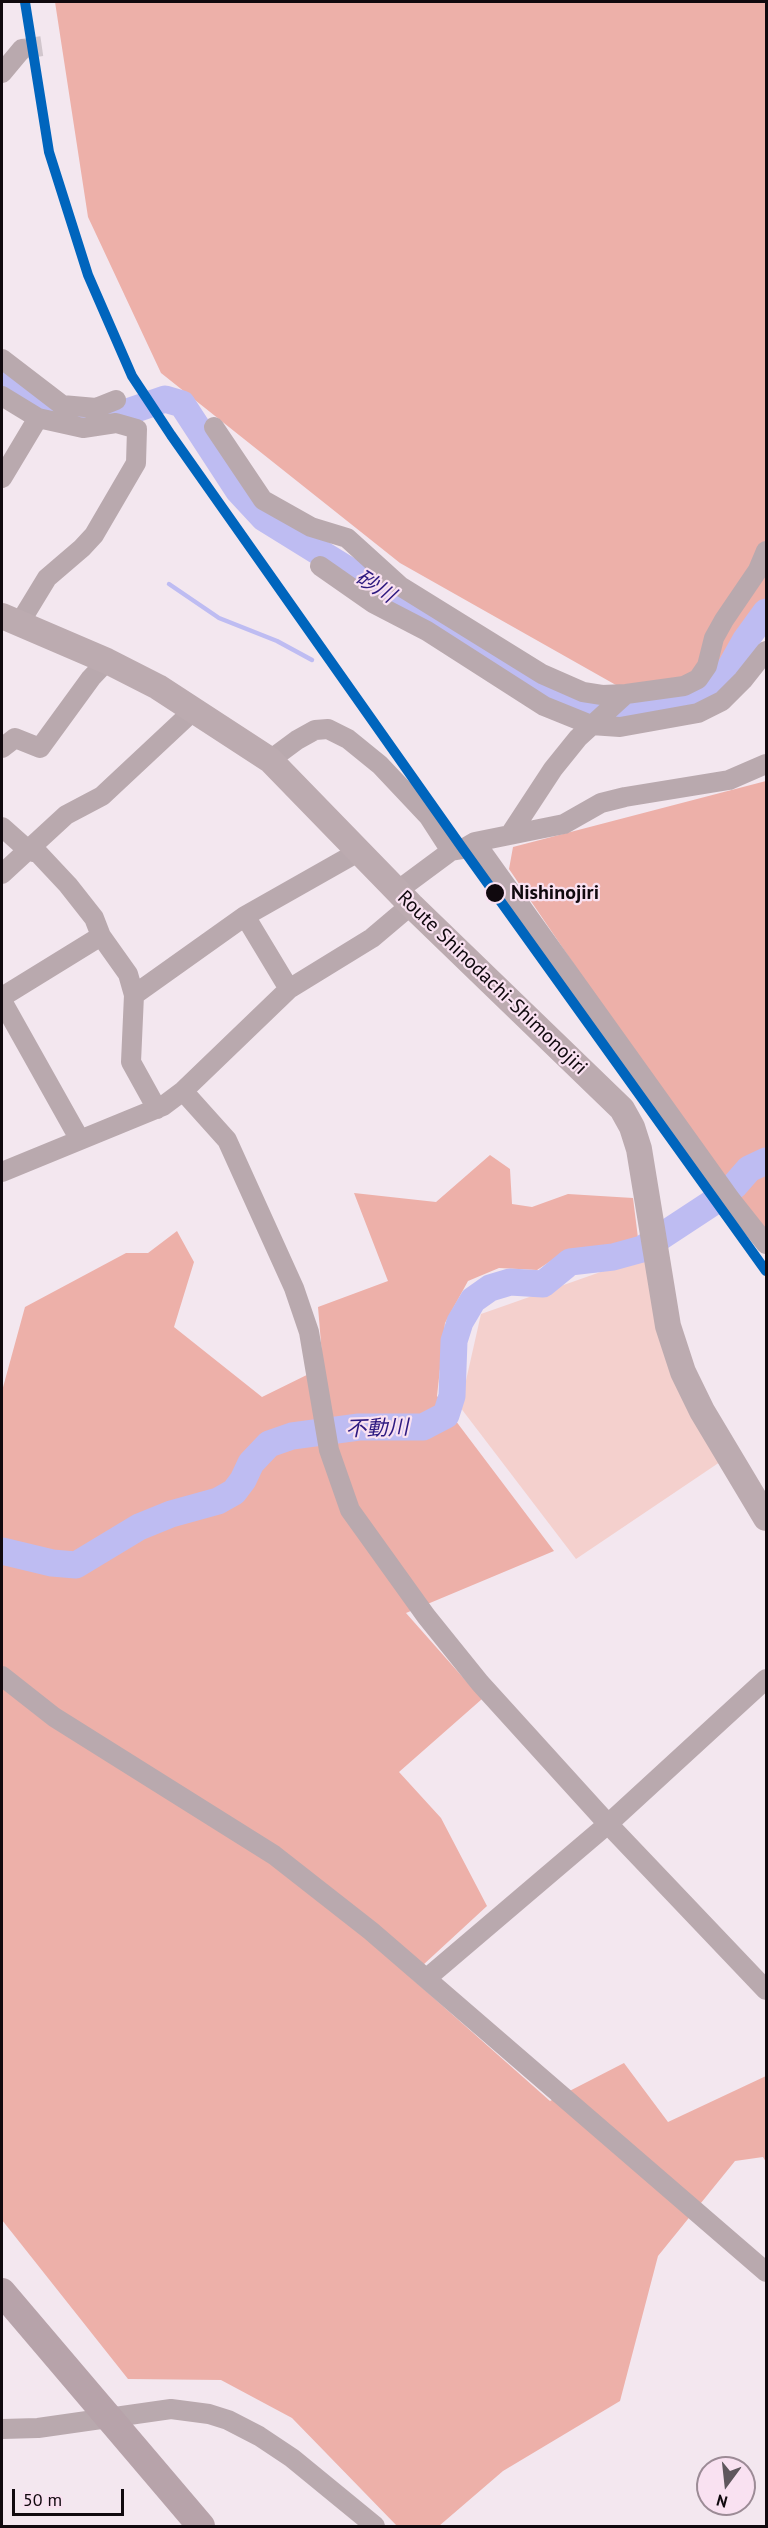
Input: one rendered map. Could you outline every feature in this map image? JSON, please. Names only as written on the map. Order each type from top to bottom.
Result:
[{"type":"highway","points":[[2,2292],[201,2526]]},
{"type":"main road","name":"Route Shinodachi-Shimonojiri","points":[[10,620],[107,661],[158,687],[270,760],[404,898],[622,1109],[632,1127],[639,1149],[668,1326],[683,1372],[737,1472],[766,1518]]},
{"type":"street","points":[[2,73],[22,49]]},
{"type":"street","points":[[2,359],[62,405],[96,408],[116,400]]},
{"type":"street","points":[[2,396],[38,418],[83,428],[116,423],[137,429],[136,463],[94,536],[47,578],[10,620]]},
{"type":"street","points":[[2,478],[38,418]]},
{"type":"street","points":[[214,427],[263,500],[311,527],[347,538],[400,586],[564,686],[583,692],[602,695],[626,694],[684,686],[698,679],[707,666],[714,638],[758,570],[766,551]]},
{"type":"street","points":[[320,566],[373,603],[427,631],[544,706],[620,727],[698,713],[722,701],[743,680],[766,651]]},
{"type":"street","points":[[2,747],[15,738],[40,748],[91,678],[107,661]]},
{"type":"street","points":[[511,833],[554,769],[596,721],[626,694]]},
{"type":"street","points":[[2,874],[66,815],[102,796],[194,710]]},
{"type":"street","points":[[270,760],[315,730],[328,729],[348,739],[380,765],[429,817],[451,851]]},
{"type":"street","points":[[2,1172],[157,1108],[183,1091],[289,989],[372,938],[404,898],[451,851],[464,849],[475,842],[511,833],[564,824],[601,803],[729,780],[766,764]]},
{"type":"street","points":[[2,827],[28,851],[38,853],[68,885],[94,918],[101,936],[128,974],[134,995],[131,1062],[157,1108]]},
{"type":"street","points":[[475,842],[766,1244]]},
{"type":"street","points":[[134,995],[245,916],[358,852]]},
{"type":"street","points":[[245,916],[289,989]]},
{"type":"street","points":[[80,1140],[2,999],[101,936]]},
{"type":"street","points":[[183,1091],[227,1140],[294,1288],[309,1332],[326,1431],[350,1510],[433,1626],[480,1683],[608,1824],[766,1990]]},
{"type":"street","points":[[2,1676],[54,1717],[274,1856],[427,1978],[766,2272]]},
{"type":"street","points":[[427,1978],[608,1824],[766,1679]]},
{"type":"street","points":[[2,2429],[38,2428],[171,2409],[189,2410],[228,2420],[259,2436],[292,2458],[375,2526]]},
{"type":"shaded area","points":[[55,2],[766,2],[766,604],[705,680],[623,689],[400,563],[161,373],[88,217]]},
{"type":"shaded area","points":[[766,781],[766,1246],[509,869],[513,847]]},
{"type":"shaded area","points":[[490,1155],[510,1169],[512,1204],[532,1207],[568,1194],[633,1198],[638,1238],[610,1250],[566,1251],[537,1270],[499,1268],[468,1281],[445,1323],[437,1396],[554,1551],[406,1613],[482,1699],[399,1772],[441,1818],[487,1906],[410,1977],[550,2101],[624,2063],[668,2122],[766,2076],[766,2162],[763,2157],[735,2161],[658,2256],[620,2401],[503,2471],[439,2526],[397,2526],[292,2418],[221,2380],[128,2379],[2,2220],[2,1391],[25,1307],[126,1253],[148,1253],[177,1231],[194,1262],[174,1327],[262,1397],[323,1367],[318,1307],[388,1281],[354,1193],[436,1202]]},
{"type":"shaded area","points":[[649,1255],[720,1462],[576,1559],[460,1407],[481,1314]]},
{"type":"waterway","name":"砂川","points":[[2,377],[35,404],[58,416],[88,422],[104,420],[165,399],[182,404],[238,490],[264,518],[550,695],[577,707],[616,712],[677,706],[699,700],[722,682],[745,641],[766,612]]},
{"type":"waterway","points":[[169,584],[219,618],[277,641],[312,660]]},
{"type":"waterway","name":"不動川","points":[[2,1551],[52,1563],[76,1565],[139,1527],[171,1514],[218,1501],[234,1492],[251,1463],[269,1444],[292,1436],[359,1427],[423,1427],[446,1415],[452,1396],[454,1341],[460,1322],[473,1300],[490,1288],[510,1282],[543,1284],[570,1262],[613,1257],[642,1249],[712,1203],[735,1185],[749,1169],[766,1161]]},
{"type":"tunnel","points":[[22,49],[43,46]]},
{"type":"transit line","points":[[25,2],[49,152],[88,275],[132,376],[171,435],[463,849],[766,1271]]},
{"type":"place","name":"Nishinojiri","points":[[495,893]]}]
